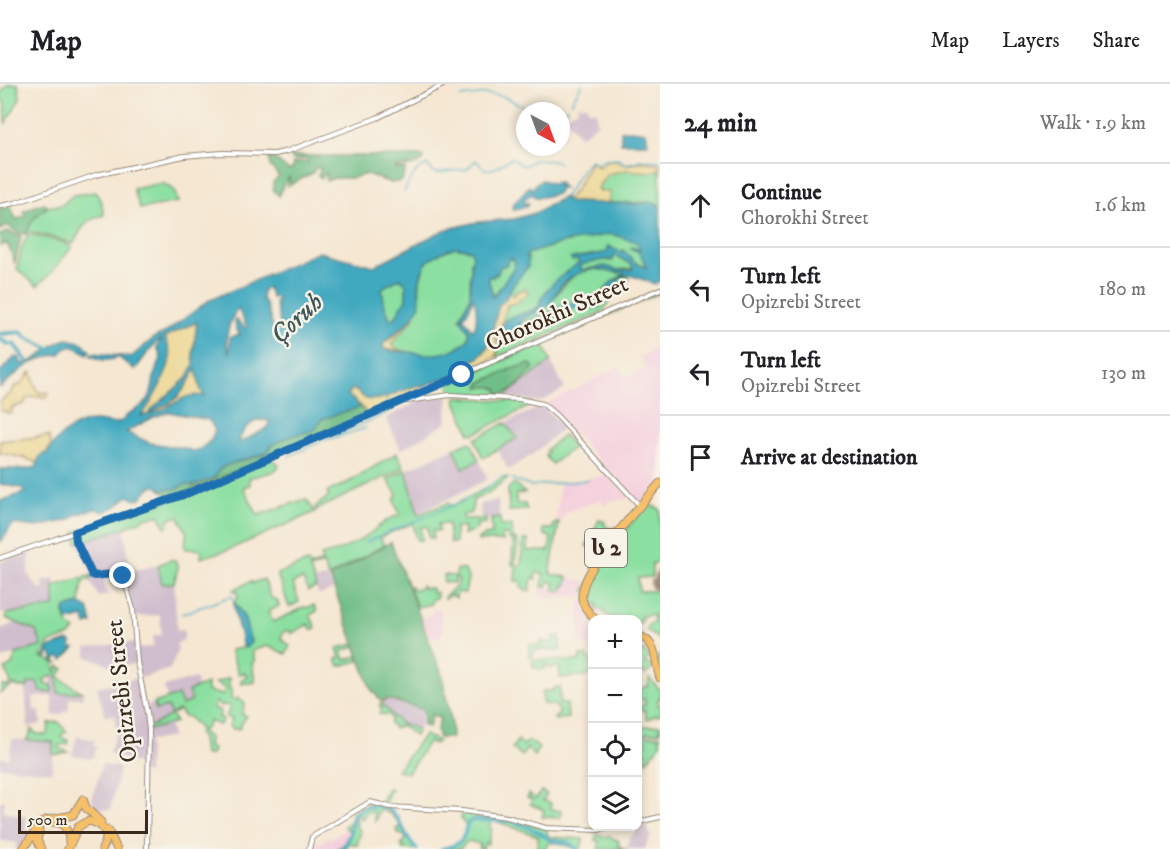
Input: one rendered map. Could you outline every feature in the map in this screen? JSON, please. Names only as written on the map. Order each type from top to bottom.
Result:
[{"type":"highway","name":"ს 2","points":[[592,615],[584,605],[583,588],[607,546],[660,483]]},
{"type":"highway","points":[[642,637],[654,649],[660,678]]},
{"type":"highway","points":[[23,849],[40,823],[73,815],[83,799],[90,813],[105,825],[117,849]]},
{"type":"highway","points":[[69,847],[80,825],[88,821],[100,825],[106,832],[106,840],[102,849]]},
{"type":"highway","points":[[41,849],[37,840],[38,831],[41,826],[50,822],[64,826],[69,833],[69,847]]},
{"type":"street","points":[[0,206],[96,175],[184,156],[222,153],[275,154],[288,151],[378,117],[445,84]]},
{"type":"street","name":"Chorokhi Street","points":[[0,558],[186,494],[660,289]]},
{"type":"street","points":[[389,406],[450,394],[519,399],[543,404],[557,416],[640,506]]},
{"type":"street","name":"Opizrebi Street","points":[[75,532],[76,541],[94,576],[122,573],[133,609],[137,662],[148,728],[147,849]]},
{"type":"street","points":[[309,849],[312,837],[370,802],[390,807],[462,811],[507,817],[546,828],[588,830]]},
{"type":"street","points":[[642,821],[660,817]]},
{"type":"shaded area","points":[[585,104],[590,111],[596,110],[597,124],[580,137],[570,123],[570,113],[578,109],[576,106]]},
{"type":"shaded area","points":[[660,345],[660,481],[640,504],[546,404],[619,367],[625,377],[646,369],[640,357]]},
{"type":"shaded area","points":[[551,361],[565,389],[540,402],[505,396]]},
{"type":"shaded area","points":[[449,396],[446,423],[401,450],[386,418],[423,399]]},
{"type":"shaded area","points":[[542,406],[564,427],[532,455],[508,470],[498,450],[516,438],[505,423]]},
{"type":"shaded area","points":[[454,448],[463,468],[479,460],[487,477],[486,480],[417,514],[406,470]]},
{"type":"shaded area","points":[[609,475],[630,498],[611,500],[605,506],[599,500],[567,512],[560,522],[556,519],[560,483]]},
{"type":"shaded area","points":[[498,500],[500,518],[481,519],[480,504]]},
{"type":"shaded area","points":[[124,528],[130,571],[158,565],[162,584],[174,583],[177,630],[184,630],[184,639],[175,645],[178,650],[170,669],[141,678],[136,664],[113,666],[87,657],[86,648],[136,642],[137,648],[153,647],[153,636],[162,635],[160,615],[134,617],[122,573],[103,575],[108,595],[99,597],[89,580],[94,577],[77,543]]},
{"type":"shaded area","points":[[31,547],[28,575],[40,590],[44,588],[43,581],[55,579],[55,607],[0,614],[0,563],[14,553]]},
{"type":"shaded area","points":[[328,577],[333,590],[319,595],[313,581]]},
{"type":"shaded area","points":[[568,577],[586,581],[582,596],[546,598],[540,593],[542,587],[562,592]]},
{"type":"shaded area","points":[[586,599],[590,603],[597,604],[604,612],[600,615],[588,615],[588,644],[584,646],[579,639],[579,604]]},
{"type":"shaded area","points":[[441,608],[444,632],[439,637],[429,637],[422,618],[432,614],[432,610]]},
{"type":"shaded area","points":[[16,623],[36,631],[42,646],[0,659],[0,629]]},
{"type":"shaded area","points":[[51,676],[57,676],[58,692],[82,692],[83,698],[69,698],[69,708],[66,712],[53,715],[52,696],[33,697],[34,711],[40,711],[41,724],[28,727],[25,688],[28,687],[28,683],[38,682],[51,692]]},
{"type":"shaded area","points":[[139,678],[146,706],[154,703],[156,710],[169,707],[171,715],[149,730],[169,724],[172,737],[149,741],[148,774],[142,771],[138,764],[109,753],[117,731],[115,715],[105,716],[97,687]]},
{"type":"shaded area","points":[[195,678],[198,688],[189,691],[192,701],[182,706],[178,695],[167,698],[164,687]]},
{"type":"shaded area","points":[[387,700],[421,709],[422,723],[418,729],[401,724],[381,703]]},
{"type":"shaded area","points":[[77,736],[95,740],[93,746],[97,747],[93,757],[89,759],[72,755]]},
{"type":"shaded area","points":[[12,739],[54,742],[52,772],[0,767],[0,758],[9,758]]},
{"type":"shaded area","points":[[102,764],[120,768],[110,810],[93,808],[92,799]]},
{"type":"shaded area","points":[[0,801],[5,801],[3,811],[26,817],[26,831],[30,832],[28,841],[22,849],[15,849],[17,843],[0,840]]},
{"type":"shaded area","points":[[645,821],[651,838],[645,849],[627,849],[629,839],[636,831],[642,831],[642,824]]},
{"type":"shaded area","points":[[346,829],[350,832],[342,846],[336,849],[311,849],[311,841],[321,843],[328,836],[330,839]]},
{"type":"green space","points":[[8,84],[18,84],[20,98],[6,123],[5,105],[0,94]]},
{"type":"green space","points":[[270,155],[288,170],[293,169],[293,163],[308,162],[307,159],[294,160],[290,156],[423,156],[424,159],[414,165],[396,167],[396,169],[406,169],[402,181],[391,183],[367,174],[326,181],[327,173],[321,178],[318,175],[321,169],[316,167],[313,173],[287,186],[290,177],[283,185],[279,196],[273,190],[273,182],[279,177],[270,166]]},
{"type":"green space","points":[[660,169],[660,205],[649,202],[608,203],[610,197],[597,188],[608,174],[627,170],[651,172]]},
{"type":"green space","points":[[162,183],[174,190],[178,202],[140,209],[133,189]]},
{"type":"green space","points":[[95,192],[101,200],[104,215],[88,222],[81,229],[73,244],[27,231],[30,222],[40,211],[47,207],[62,205],[73,195]]},
{"type":"green space","points":[[40,204],[46,204],[47,207],[34,219],[26,234],[19,234],[7,225],[0,230],[0,208],[10,206],[16,219],[25,217],[24,211]]},
{"type":"green space","points":[[8,231],[21,237],[15,263],[7,243],[0,246],[0,235]]},
{"type":"green space","points":[[28,234],[63,242],[72,247],[53,271],[37,286],[17,269],[22,247]]},
{"type":"green space","points":[[611,234],[637,242],[641,251],[631,248],[639,252],[648,269],[631,260],[624,251],[623,254],[608,246],[608,250],[604,253],[577,257],[579,263],[550,287],[539,306],[503,321],[507,307],[526,289],[512,296],[510,290],[525,269],[527,254],[562,243]]},
{"type":"green space","points":[[455,247],[472,250],[473,257],[470,297],[460,318],[469,332],[468,340],[463,345],[441,355],[422,355],[396,349],[391,344],[419,306],[420,280],[425,263],[433,256]]},
{"type":"green space","points":[[614,255],[634,268],[618,270],[605,266],[580,269],[583,264],[603,260],[612,261]]},
{"type":"green space","points":[[510,258],[514,260],[514,268],[493,297],[488,277],[499,272],[499,267],[506,265]]},
{"type":"green space","points":[[596,269],[626,274],[610,284],[599,301],[595,303],[576,302],[518,325],[526,317],[545,307],[572,277],[582,271]]},
{"type":"green space","points":[[628,275],[629,280],[618,289],[602,312],[497,357],[500,337],[509,336],[538,321],[554,318],[555,321],[572,308],[602,304],[620,278]]},
{"type":"green space","points":[[401,278],[406,285],[406,299],[395,318],[390,319],[382,290]]},
{"type":"green space","points":[[660,290],[660,293],[461,378],[463,376]]},
{"type":"green space","points":[[543,344],[551,361],[505,396],[453,393],[449,386],[451,382]],"holes":[[[530,364],[523,379],[515,387],[505,391],[480,383],[511,369]]]},
{"type":"green space","points":[[530,364],[534,367],[527,376],[508,392],[498,394],[495,387],[479,387],[480,383],[511,369]]},
{"type":"green space","points":[[457,397],[532,403],[532,405],[474,434],[470,433],[455,399]]},
{"type":"green space","points":[[361,407],[367,414],[201,486],[170,497],[160,489],[175,489],[186,484],[192,486],[214,478],[221,468],[227,465],[266,454],[280,440],[314,430],[322,419]]},
{"type":"green space","points":[[505,423],[517,438],[483,458],[475,439]]},
{"type":"green space","points":[[564,435],[574,447],[552,464],[545,455],[548,452],[546,450]]},
{"type":"green space","points":[[468,442],[471,443],[479,460],[463,468],[454,448]]},
{"type":"green space","points":[[397,453],[404,468],[316,510],[315,507],[329,496],[327,492],[347,483]]},
{"type":"green space","points":[[272,458],[279,465],[275,471],[249,478],[250,485],[243,487],[258,515],[306,499],[315,512],[228,550],[201,558],[202,552],[198,549],[186,549],[184,545],[186,533],[178,516],[169,519],[168,526],[165,527],[160,516],[148,517],[124,528],[77,543],[75,532],[169,500]]},
{"type":"green space","points":[[406,470],[418,515],[448,503],[452,506],[484,490],[503,477],[508,478],[485,495],[473,500],[472,513],[463,515],[463,519],[486,519],[486,523],[477,524],[477,529],[463,535],[464,528],[455,527],[455,543],[450,543],[448,524],[438,524],[439,531],[433,531],[433,538],[429,538],[428,527],[421,527],[422,540],[417,540],[413,523],[380,537],[384,545],[328,577],[323,564],[310,569],[316,587],[308,591],[303,579],[293,583],[299,602],[289,607],[277,574],[308,562],[310,567],[322,562],[321,556],[355,543],[386,521],[400,515],[394,501],[397,494],[387,479]]},
{"type":"green space","points":[[514,483],[525,493],[516,494],[516,504],[525,504],[527,510],[509,511],[508,489]]},
{"type":"green space","points":[[647,504],[660,509],[660,563],[652,563],[652,577],[638,578],[639,591],[660,591],[660,635],[657,638],[647,631],[649,624],[654,623],[653,615],[608,615],[600,609],[597,610],[597,604],[590,603],[586,599],[591,592],[584,591],[610,549]]},
{"type":"green space","points":[[500,518],[501,526],[512,525],[513,539],[518,540],[515,565],[512,565],[513,540],[508,539],[508,535],[502,535],[503,541],[478,541],[478,538],[483,538],[484,535],[492,534],[491,519]]},
{"type":"green space","points":[[599,520],[605,522],[604,525],[611,529],[614,527],[617,530],[599,554],[598,549],[586,546]]},
{"type":"green space","points":[[559,522],[550,574],[568,577],[566,586],[563,586],[562,592],[553,589],[555,583],[549,581],[547,587],[542,587],[544,574],[536,573],[535,577],[538,579],[532,578],[530,591],[525,591],[525,588],[521,588],[521,581],[515,581],[516,566],[521,565],[523,540],[528,540],[527,551],[549,551],[551,537],[544,535],[543,529],[553,529],[554,524]]},
{"type":"green space","points":[[391,542],[441,672],[451,720],[452,738],[439,738],[437,730],[440,717],[432,715],[429,727],[423,726],[422,709],[387,699],[382,702],[371,689],[330,577]]},
{"type":"green space","points":[[175,560],[178,568],[174,583],[162,584],[158,565]]},
{"type":"green space","points":[[457,569],[465,570],[468,578],[465,593],[457,592],[456,598],[451,595],[445,599],[444,597],[457,586],[459,579],[455,578],[455,583],[443,582],[444,575],[456,576]]},
{"type":"green space","points":[[94,576],[89,580],[83,581],[80,604],[65,608],[64,613],[69,626],[75,630],[70,636],[49,643],[41,657],[57,663],[54,664],[56,672],[59,666],[64,669],[59,675],[61,679],[82,692],[58,693],[57,676],[52,676],[43,680],[46,685],[52,685],[52,692],[41,692],[37,682],[28,683],[28,687],[13,685],[0,693],[2,686],[8,686],[11,683],[5,669],[12,665],[16,654],[42,646],[36,631],[6,618],[6,614],[54,607],[54,586]]},
{"type":"green space","points":[[264,579],[271,598],[277,600],[279,606],[268,612],[273,622],[314,605],[317,611],[310,615],[316,628],[312,630],[308,624],[291,634],[289,630],[283,632],[281,638],[290,646],[286,654],[267,646],[252,651],[255,661],[252,663],[255,682],[241,684],[241,680],[247,676],[244,672],[239,675],[230,650],[246,647],[251,642],[244,617],[234,602],[238,598],[237,593],[233,590],[251,581],[252,583]]},
{"type":"green space","points":[[421,584],[423,588],[432,588],[432,593],[437,592],[437,598],[432,599],[431,604],[417,607],[409,586],[414,590],[421,588]]},
{"type":"green space","points":[[553,636],[560,636],[560,650],[534,650],[533,657],[529,657],[530,644],[540,645],[541,641],[553,643]]},
{"type":"green space","points":[[353,644],[355,647],[342,651],[345,660],[358,656],[359,661],[339,666],[336,659],[340,658],[337,648]]},
{"type":"green space","points":[[642,651],[650,657],[645,662],[648,665],[657,662],[660,654],[658,668],[653,668],[645,675],[642,671]]},
{"type":"green space","points":[[580,656],[587,656],[588,675],[560,678],[559,666],[551,668],[545,665],[544,670],[533,667],[533,660],[579,661]]},
{"type":"green space","points":[[229,678],[229,689],[232,689],[231,699],[236,700],[237,698],[245,703],[242,714],[246,716],[239,729],[232,729],[229,726],[232,719],[226,717],[230,707],[220,706],[216,702],[213,708],[221,711],[219,717],[223,719],[220,725],[209,721],[207,727],[202,731],[209,738],[208,747],[213,748],[211,755],[204,755],[202,739],[198,733],[200,729],[188,716],[184,717],[179,710],[171,715],[168,707],[156,710],[154,703],[178,695],[182,705],[192,701],[188,691],[207,684],[207,691],[223,695],[225,688],[215,683]]},
{"type":"green space","points":[[649,678],[660,690],[658,705],[660,705],[660,715],[646,719],[645,710],[642,710],[645,700],[642,700],[642,688],[648,686]]},
{"type":"green space","points":[[560,687],[560,704],[567,704],[568,718],[555,720],[554,718],[560,713],[555,705],[543,704],[542,691],[553,691],[553,688]]},
{"type":"green space","points":[[381,703],[400,723],[418,729],[415,736],[401,725],[396,729],[393,728],[389,715],[379,714],[382,708],[379,705]]},
{"type":"green space","points":[[171,715],[176,722],[149,730],[148,726]]},
{"type":"green space","points":[[59,722],[67,732],[61,737],[69,741],[68,744],[59,745],[59,748],[68,752],[53,755],[53,742],[26,740],[31,729],[37,734],[46,735],[49,723]]},
{"type":"green space","points":[[660,725],[660,732],[646,733],[646,736],[660,735],[660,745],[646,762],[646,752],[642,752],[642,745],[646,745],[646,740],[642,740],[642,727]]},
{"type":"green space","points":[[424,735],[438,741],[434,744],[428,742],[408,773],[397,770]]},
{"type":"green space","points":[[518,740],[523,745],[529,741],[539,748],[534,756],[527,748],[522,756],[512,748]]},
{"type":"green space","points":[[388,788],[391,789],[384,805],[390,807],[417,849],[402,849],[404,845],[401,845],[406,839],[404,835],[398,834],[396,829],[400,827],[397,820],[380,809],[375,821],[373,811],[366,813],[362,819],[356,815],[357,828],[361,831],[357,845],[350,843],[345,849],[336,849],[342,846],[350,832],[344,826],[350,822],[352,812],[370,802],[379,804]]},
{"type":"green space","points":[[541,791],[547,794],[543,801],[551,803],[551,809],[561,811],[560,818],[542,817],[544,810],[530,804],[532,800],[527,798],[529,794],[536,799]]},
{"type":"green space","points":[[463,813],[475,814],[475,818],[501,817],[546,828],[550,837],[583,839],[581,849],[552,843],[547,844],[546,849],[537,849],[538,836],[495,820],[501,819],[472,820],[465,825],[461,819]]},
{"type":"green space","points":[[472,820],[491,820],[489,827],[492,829],[488,844],[485,843],[483,849],[479,849],[480,844],[468,841],[460,849],[445,849],[460,841],[467,824]]},
{"type":"green space","points":[[597,834],[619,841],[618,846],[626,849],[598,849],[600,842],[595,840]]},
{"type":"sand","points":[[615,160],[624,165],[642,162],[660,164],[660,169],[651,172],[627,170],[608,174],[597,188],[599,191],[610,192],[608,203],[569,202],[567,200],[576,189],[590,162],[599,167],[606,161]]},
{"type":"sand","points":[[526,289],[528,293],[516,303],[507,305],[497,340],[500,337],[496,357],[454,377],[462,364],[478,358],[484,352],[489,344],[499,304],[505,300],[510,290],[514,296],[516,292]]},
{"type":"sand","points":[[419,306],[413,319],[391,344],[396,349],[422,355],[384,349],[383,344],[395,335]]},
{"type":"sand","points":[[197,322],[194,364],[188,377],[149,413],[151,414],[177,397],[196,368],[200,388],[205,397],[174,403],[169,408],[143,417],[140,415],[154,396],[169,361],[170,353],[165,337]]},
{"type":"sand","points":[[31,372],[37,390],[41,393],[48,392],[49,395],[46,398],[40,396],[27,398],[24,404],[11,408],[12,413],[0,411],[0,402]]},
{"type":"sand","points":[[416,385],[422,387],[415,394],[367,414],[348,395],[352,389],[371,399],[378,399]]},
{"type":"sand","points":[[49,436],[51,446],[38,464],[26,458],[0,453],[0,441]]},
{"type":"water","points":[[621,131],[646,132],[648,143],[621,143]]},
{"type":"water","points":[[542,180],[551,183],[560,182],[558,186],[561,185],[564,188],[560,188],[557,194],[537,198],[531,194],[524,200],[524,203],[529,203],[527,206],[513,210],[512,206],[529,186],[533,189],[536,183]]},
{"type":"water","name":"Çoruh","points":[[564,197],[569,202],[640,204],[649,202],[660,205],[660,281],[655,284],[628,275],[620,278],[598,308],[574,309],[564,313],[555,321],[553,318],[546,319],[496,341],[500,329],[508,318],[539,307],[540,301],[549,288],[579,263],[578,260],[572,261],[571,258],[604,253],[608,250],[608,246],[622,253],[623,250],[636,263],[647,268],[639,252],[630,248],[640,250],[637,242],[611,234],[562,243],[527,254],[528,267],[499,305],[489,344],[478,358],[462,364],[454,377],[372,400],[352,389],[348,395],[361,407],[322,419],[315,430],[288,437],[275,444],[266,453],[227,465],[221,468],[214,478],[192,486],[186,484],[175,489],[160,489],[155,485],[148,489],[140,499],[136,500],[128,496],[117,506],[105,512],[95,509],[76,515],[69,520],[37,527],[13,524],[0,542],[0,501],[26,492],[21,488],[0,484],[0,469],[37,467],[42,454],[46,454],[67,431],[89,422],[117,423],[142,405],[151,392],[161,359],[157,348],[162,338],[151,348],[135,370],[118,357],[104,360],[90,355],[93,353],[131,357],[155,337],[166,332],[208,301],[319,252],[374,266],[444,230],[477,222],[514,219],[535,213]],"holes":[[[455,247],[471,250],[473,257],[470,297],[460,318],[469,332],[468,340],[440,354],[384,349],[383,344],[408,322],[419,307],[422,272],[433,257]],[[614,255],[631,264],[633,268],[631,270],[618,270],[605,266],[583,270],[580,268],[583,264],[613,260]],[[510,258],[514,260],[514,268],[493,297],[488,277],[493,278],[494,274],[497,275],[500,267],[506,265]],[[596,269],[625,274],[610,283],[599,301],[595,303],[575,302],[518,325],[523,319],[548,305],[564,282],[579,273]],[[401,278],[406,285],[406,299],[395,318],[390,319],[382,290]],[[268,288],[272,298],[278,299],[275,302],[281,328],[275,333],[266,304],[262,299],[263,290]],[[473,297],[476,314],[473,330],[463,317],[469,310]],[[238,309],[247,327],[245,328],[235,320],[236,329],[240,334],[230,337],[229,354],[227,343],[229,325]],[[197,322],[194,364],[188,377],[153,408],[150,414],[141,416],[164,378],[169,361],[169,348],[165,337]],[[196,369],[204,396],[189,396],[152,413],[168,404],[185,388]],[[169,412],[209,420],[215,430],[211,440],[200,449],[192,451],[150,443],[126,432]],[[259,420],[270,421],[266,429],[239,443],[241,435],[248,426]]]},
{"type":"water","points":[[68,339],[83,343],[90,351],[87,354],[76,348],[66,348],[60,354],[27,366],[0,388],[0,372],[15,357],[20,358],[21,364],[27,363]]},
{"type":"water","points":[[234,602],[244,617],[251,642],[246,648],[242,645]]},
{"type":"water","points":[[80,604],[88,608],[92,623],[86,625],[84,617],[67,621],[65,608]]},
{"type":"water","points":[[71,642],[71,648],[75,648],[63,660],[59,657],[54,661],[51,653],[45,657],[48,648]]},
{"type":"waterway","points":[[571,103],[582,84]]},
{"type":"waterway","points":[[461,97],[487,94],[502,96],[516,103]]},
{"type":"waterway","points":[[404,192],[416,172],[428,165],[434,173],[438,173],[466,170],[476,160],[484,169],[493,169],[512,158],[521,165],[534,160],[559,163]]},
{"type":"waterway","points":[[564,197],[591,160],[598,164],[604,160],[618,159],[626,164],[641,160],[660,161]]},
{"type":"waterway","points":[[0,334],[21,332],[27,338],[50,349]]},
{"type":"waterway","points":[[0,339],[8,344],[14,344],[28,363]]},
{"type":"waterway","points":[[386,402],[387,396]]},
{"type":"waterway","points":[[366,428],[337,437],[337,434],[375,419],[390,410]]},
{"type":"waterway","points":[[289,456],[324,440],[337,437]]},
{"type":"waterway","points":[[365,543],[453,505],[503,477],[508,478]]},
{"type":"waterway","points":[[512,479],[530,486],[588,480]]},
{"type":"waterway","points":[[182,614],[232,596],[234,602]]},
{"type":"waterway","points":[[341,849],[350,834],[355,815],[362,809],[372,806],[381,806],[394,814],[417,849]]},
{"type":"waterway","points":[[442,849],[460,842],[467,824],[472,820],[513,821],[539,832],[550,840],[569,843],[577,849]]},
{"type":"taxiway","points":[[660,572],[656,577],[660,586]]},
{"type":"route","points":[[123,576],[122,573],[92,575],[74,537],[75,532],[186,494],[462,375]]}]
